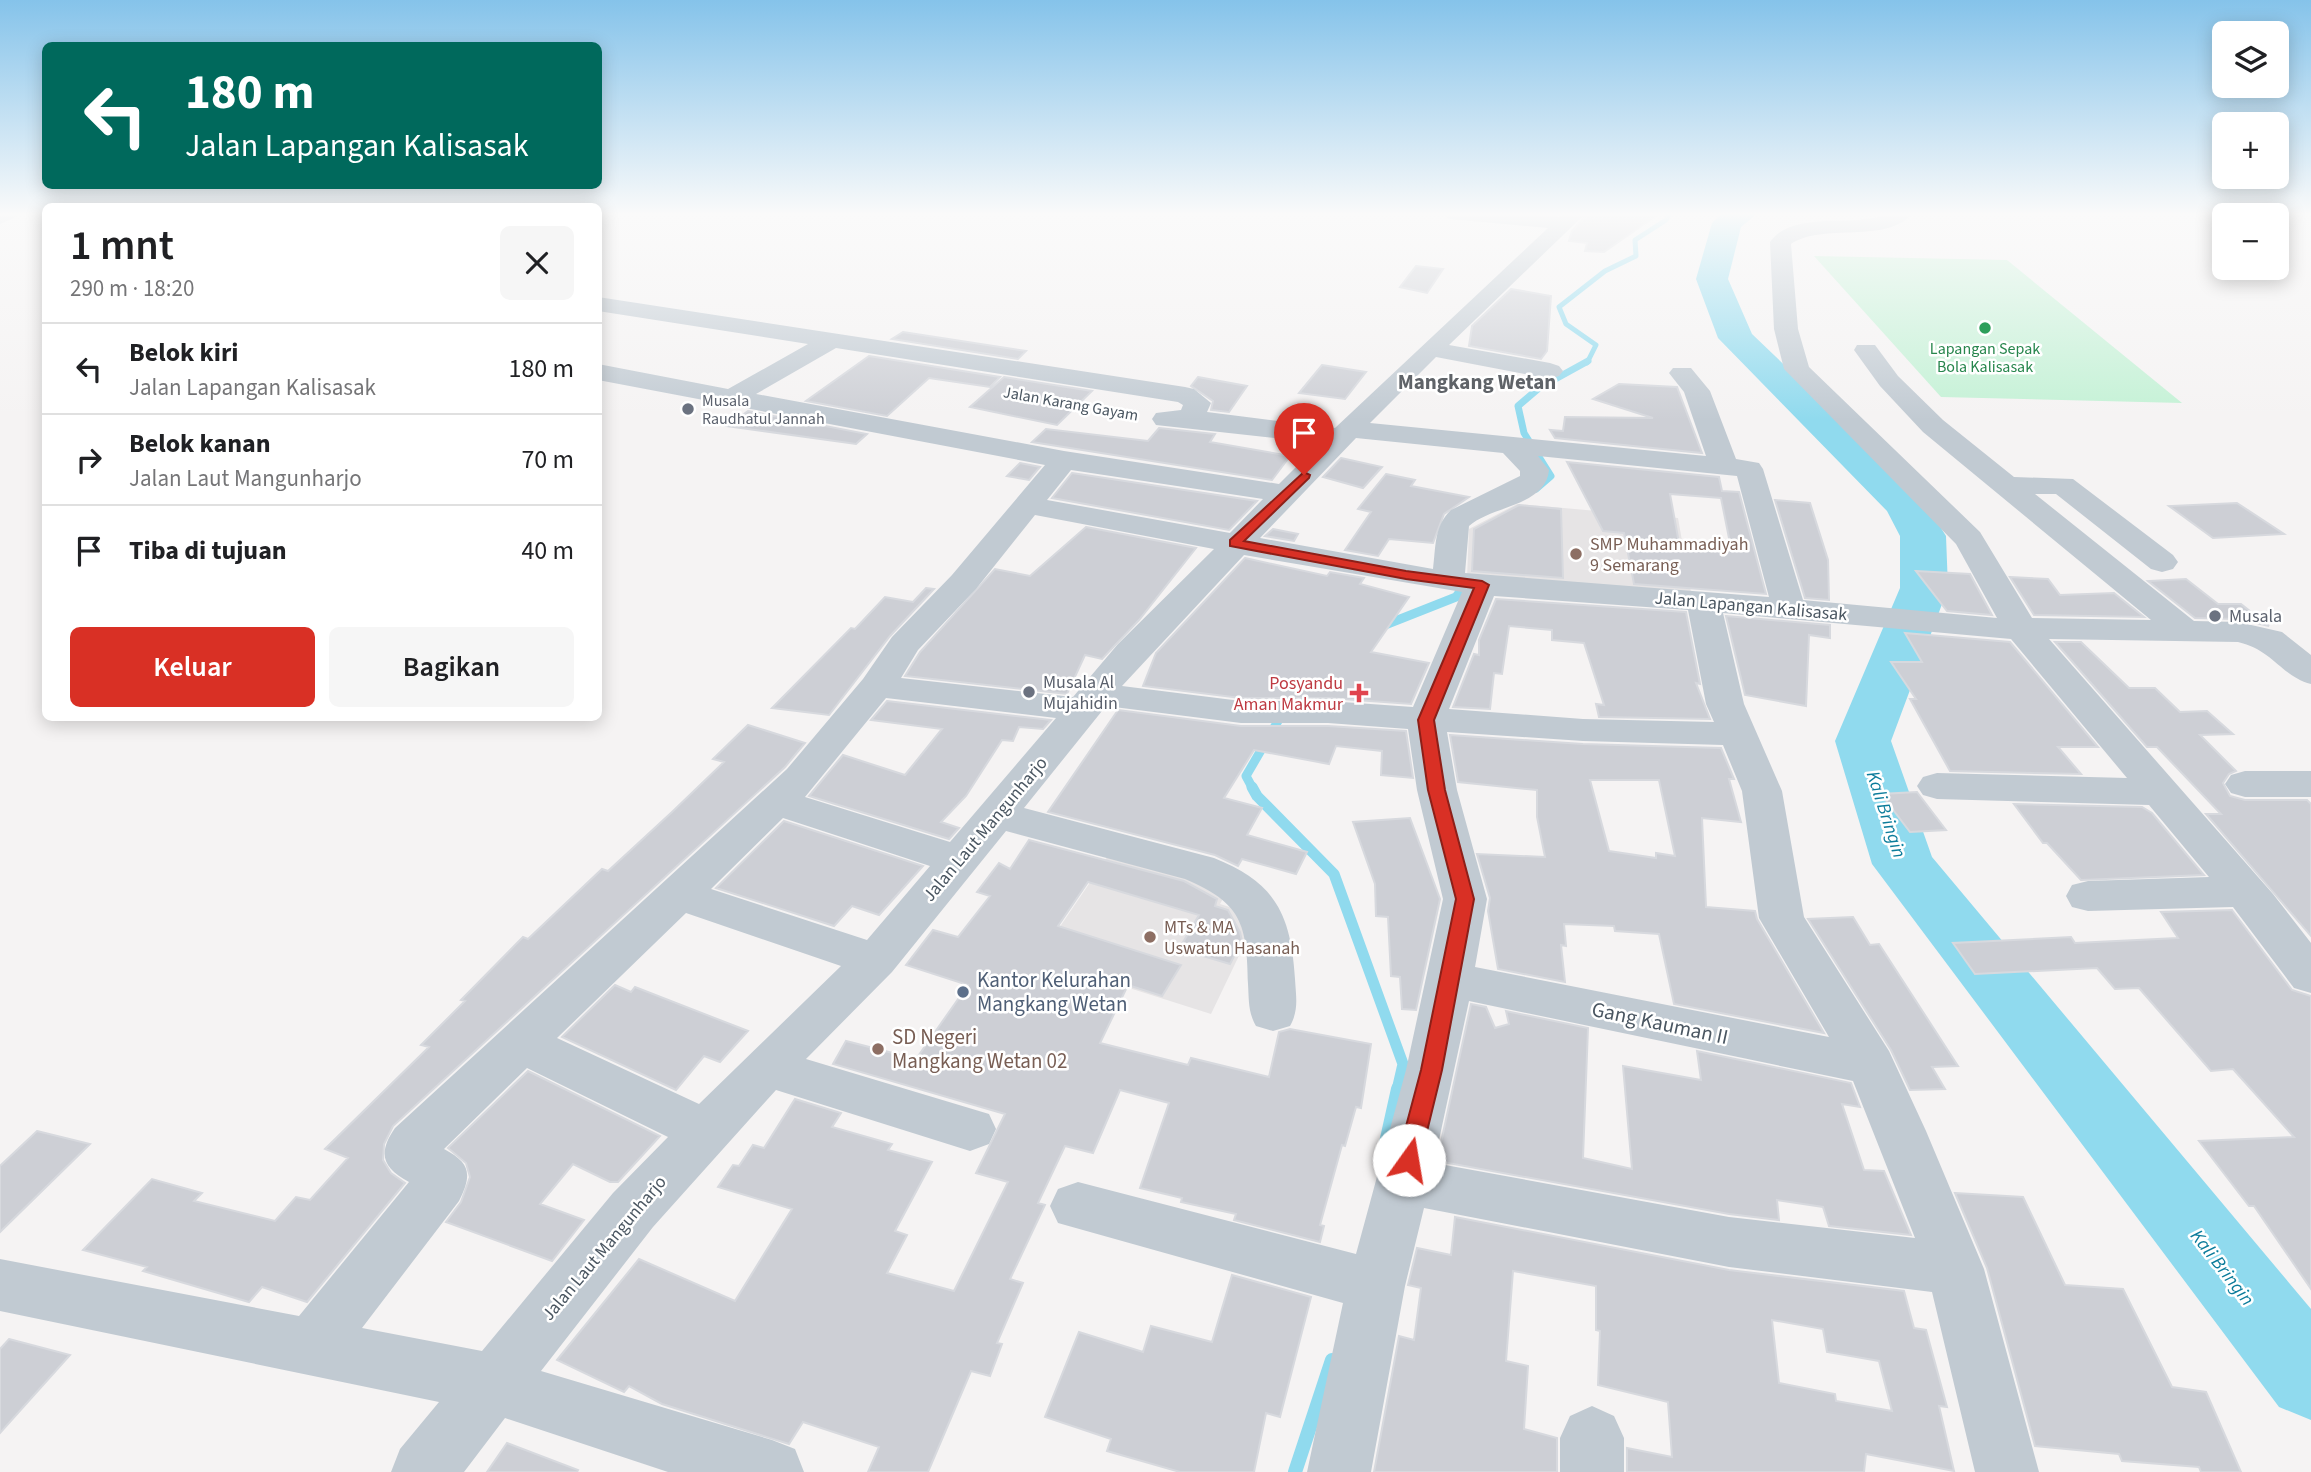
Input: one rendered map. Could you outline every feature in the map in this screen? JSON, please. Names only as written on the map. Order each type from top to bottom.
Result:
[{"type":"street","name":"Jalan Laut Mangunharjo","points":[[423,1472],[633,1210],[766,1067],[876,960],[1131,652],[1234,543],[1430,349],[1503,282]]},
{"type":"street","points":[[1783,282],[1786,329],[1797,369],[1969,539],[2021,629],[2245,891],[2310,974]]},
{"type":"street","points":[[602,305],[1185,395],[1198,403],[1190,418]]},
{"type":"street","points":[[730,398],[833,340]]},
{"type":"street","points":[[1430,349],[1550,371]]},
{"type":"street","points":[[1866,350],[1889,381],[1924,417],[2004,486],[2185,631]]},
{"type":"street","name":"Jalan Karang Gayam","points":[[801,358],[1071,403]]},
{"type":"street","points":[[602,373],[1064,460],[1286,494]]},
{"type":"street","points":[[1682,373],[1697,391],[1723,464]]},
{"type":"street","name":"Jalan Karang Gayam","points":[[1139,414],[1166,419],[1190,418],[1742,466],[1753,472],[1788,609]]},
{"type":"street","points":[[1339,1472],[1360,1282],[1404,1181],[1451,980],[1465,899],[1437,790],[1426,720],[1465,583],[1454,524],[1462,516],[1522,489],[1534,479],[1532,449]]},
{"type":"street","points":[[313,1345],[440,1185],[441,1173],[411,1157],[410,1150],[519,1042],[778,802],[877,686],[904,644],[964,582],[1064,460]]},
{"type":"street","points":[[2004,486],[2063,485],[2162,562]]},
{"type":"street","name":"Jalan Lapangan Kalisasak","points":[[1027,505],[1465,583],[2021,629],[2238,632],[2270,639],[2311,673]]},
{"type":"street","points":[[1703,601],[1725,704],[1762,791],[1782,918],[1871,1065],[1955,1269],[2007,1472]]},
{"type":"street","points":[[877,686],[1241,712],[1328,712],[1426,720],[1738,734]]},
{"type":"street","points":[[2245,784],[2311,784]]},
{"type":"street","points":[[1937,786],[2160,792]]},
{"type":"street","points":[[778,802],[959,860]]},
{"type":"street","points":[[998,815],[1199,868],[1226,877],[1239,885],[1253,900],[1264,919],[1273,1013]]},
{"type":"street","points":[[2088,895],[2245,891]]},
{"type":"street","points":[[679,894],[876,960]]},
{"type":"street","name":"Gang Kauman II","points":[[1451,980],[1871,1065]]},
{"type":"street","points":[[519,1042],[706,1130]]},
{"type":"street","points":[[766,1067],[970,1129]]},
{"type":"street","points":[[1404,1181],[1728,1242],[1955,1269]]},
{"type":"street","points":[[1078,1206],[1360,1282]]},
{"type":"street","points":[[0,1285],[313,1345],[492,1384],[554,1406],[772,1472]]},
{"type":"shaded area","name":"SMP Muhammadiyah 9 Semarang","points":[[1517,504],[1678,518],[1692,598],[1467,578],[1469,529]]},
{"type":"shaded area","name":"MTs & MA Uswatun Hasanah","points":[[1112,850],[1231,884],[1220,904],[1258,916],[1211,1014],[1038,959]]},
{"type":"green space","name":"Lapangan Sepak Bola Kalisasak","points":[[1837,282],[2034,282],[2182,403],[1941,397]]},
{"type":"building","points":[[1404,282],[1435,282],[1427,293],[1400,287]]},
{"type":"building","points":[[1511,289],[1551,296],[1547,351],[1541,359],[1469,346],[1472,326]]},
{"type":"building","points":[[903,332],[1026,351],[1018,359],[892,339]]},
{"type":"building","points":[[869,356],[1000,377],[990,387],[929,378],[887,416],[806,401]]},
{"type":"building","points":[[1322,365],[1366,372],[1345,399],[1299,393]]},
{"type":"building","points":[[1004,377],[1092,391],[1057,425],[970,407]]},
{"type":"building","points":[[1198,377],[1247,386],[1229,412],[1211,410],[1213,401],[1191,386]]},
{"type":"building","points":[[1619,384],[1677,387],[1702,453],[1555,438],[1550,430],[1563,431],[1565,417],[1653,418],[1593,399]]},
{"type":"building","points":[[748,411],[867,434],[856,444],[727,426]]},
{"type":"building","points":[[1159,428],[1215,434],[1210,442],[1290,456],[1272,480],[1032,442],[1046,429],[1148,441]]},
{"type":"building","points":[[1341,458],[1382,467],[1363,488],[1323,477]]},
{"type":"building","points":[[1567,462],[1719,477],[1722,491],[1739,492],[1766,594],[1634,584],[1624,533],[1603,531]],"holes":[[[1670,494],[1721,498],[1731,548],[1679,543]]]},
{"type":"building","points":[[1020,463],[1040,467],[1029,480],[1007,476]]},
{"type":"building","points":[[1072,473],[1257,501],[1229,530],[1052,498]]},
{"type":"building","points":[[1386,474],[1415,480],[1411,486],[1469,497],[1444,514],[1433,543],[1389,539],[1378,556],[1345,550],[1371,512],[1358,509]]},
{"type":"building","points":[[1775,500],[1810,503],[1828,560],[1829,600],[1805,598]]},
{"type":"building","points":[[2237,503],[2284,534],[2213,538],[2169,506]]},
{"type":"building","points":[[1519,505],[1561,509],[1563,578],[1472,571],[1474,529]]},
{"type":"building","points":[[1086,527],[1196,548],[1139,620],[1102,659],[1085,655],[1067,694],[905,676],[920,652],[995,569],[1030,576]]},
{"type":"building","points":[[1273,529],[1298,534],[1294,541],[1265,536]]},
{"type":"building","points":[[1245,558],[1327,576],[1330,572],[1364,578],[1360,584],[1409,597],[1371,652],[1429,663],[1411,704],[1328,698],[1241,698],[1143,686],[1156,653]]},
{"type":"building","points":[[1916,571],[1970,574],[1992,615],[1947,611]]},
{"type":"building","points":[[2010,577],[2048,579],[2060,595],[2114,593],[2144,617],[2034,615]]},
{"type":"building","points":[[2186,579],[2218,604],[2241,604],[2269,626],[2238,619],[2195,618],[2148,581]]},
{"type":"building","points":[[926,588],[934,589],[890,636],[829,715],[772,708],[885,597],[913,602]]},
{"type":"building","points":[[1496,599],[1686,612],[1700,684],[1696,683],[1710,719],[1599,717],[1596,704],[1604,705],[1584,643],[1552,640],[1552,630],[1509,626],[1502,674],[1494,673],[1490,709],[1453,707],[1474,654],[1479,655],[1479,640]]},
{"type":"building","points":[[1726,616],[1830,625],[1830,638],[1809,635],[1806,706],[1745,695]]},
{"type":"building","points":[[1905,633],[2010,642],[2098,747],[2058,747],[2081,774],[1950,771],[1910,699],[1916,699],[1891,662],[1922,662]]},
{"type":"building","points":[[2055,642],[2081,642],[2129,688],[2155,688],[2180,712],[2207,711],[2233,734],[2200,735],[2236,771],[2229,774],[2223,783],[2230,796],[2245,800],[2307,800],[2311,804],[2311,936],[2206,814],[2221,814],[2157,747],[2147,747]]},
{"type":"building","points":[[887,701],[1051,720],[1043,729],[1019,727],[1013,741],[1002,740],[966,796],[941,822],[959,828],[949,839],[809,796],[843,755],[905,775],[942,729],[871,720]]},
{"type":"building","points":[[1118,710],[1241,726],[1328,726],[1406,731],[1413,778],[1381,775],[1382,751],[1336,746],[1329,764],[1254,750],[1224,798],[1262,808],[1247,835],[1307,852],[1296,874],[1242,859],[1238,866],[1215,855],[1048,812]]},
{"type":"building","points":[[748,725],[805,743],[785,767],[393,1126],[384,1144],[383,1160],[391,1173],[405,1183],[307,1302],[262,1287],[249,1302],[143,1271],[147,1267],[83,1250],[152,1179],[202,1193],[194,1201],[275,1221],[296,1197],[310,1200],[348,1158],[325,1149],[429,1047],[421,1045],[465,1001],[461,1000],[523,937],[528,939],[602,869],[608,871],[672,812],[724,762],[713,759]]},
{"type":"building","points":[[1450,735],[1583,744],[1721,748],[1734,779],[1729,779],[1741,822],[1702,818],[1706,907],[1755,911],[1757,919],[1824,1033],[1674,1004],[1659,934],[1615,931],[1614,926],[1564,924],[1566,946],[1561,945],[1565,982],[1498,969],[1488,911],[1490,898],[1477,854],[1545,857],[1537,817],[1537,790],[1458,782]],"holes":[[[1590,780],[1659,780],[1675,856],[1656,853],[1656,858],[1609,851]]]},
{"type":"building","points":[[1917,792],[1946,830],[1910,832],[1881,794]]},
{"type":"building","points":[[2014,804],[2142,807],[2152,813],[2204,875],[2081,880],[2047,843],[2043,843]]},
{"type":"building","points":[[1410,818],[1440,899],[1416,1010],[1402,1009],[1400,977],[1391,976],[1388,917],[1376,916],[1375,884],[1353,822]]},
{"type":"building","points":[[784,821],[923,866],[879,915],[852,906],[834,926],[716,888]]},
{"type":"building","points":[[1029,840],[1184,881],[1217,899],[1215,906],[1228,910],[1240,932],[1242,941],[1230,964],[1179,949],[1199,915],[1088,882],[1058,926],[1181,965],[1162,996],[1128,985],[1100,1043],[1188,1065],[1191,1058],[1269,1077],[1279,1032],[1290,1029],[1371,1044],[1361,1108],[1356,1107],[1345,1146],[1342,1145],[1320,1225],[1324,1226],[1320,1242],[1234,1220],[1236,1214],[1181,1202],[1182,1198],[1140,1188],[1169,1103],[1120,1090],[1093,1153],[1065,1146],[1038,1203],[1045,1205],[1010,1279],[1023,1283],[997,1343],[1002,1344],[990,1376],[971,1371],[928,1472],[868,1472],[879,1447],[803,1422],[789,1444],[662,1404],[629,1386],[624,1392],[557,1360],[639,1259],[735,1301],[792,1209],[718,1187],[733,1165],[739,1166],[753,1145],[764,1148],[795,1099],[841,1113],[832,1127],[892,1144],[888,1150],[932,1162],[895,1231],[907,1235],[887,1273],[954,1291],[1008,1182],[976,1173],[1005,1114],[833,1064],[846,1041],[916,1059],[968,985],[906,965],[933,930],[958,937],[990,896],[977,892],[999,863],[1010,869]]},
{"type":"building","points":[[2232,910],[2292,990],[2311,996],[2311,1289],[2254,1206],[2249,1206],[2199,1141],[2294,1137],[2233,1069],[2211,1071],[2139,988],[2115,989],[2097,968],[1975,974],[1953,943],[2071,937],[2075,943],[2178,938],[2161,912]]},
{"type":"building","points":[[1853,917],[1870,945],[1879,944],[1958,1066],[1932,1067],[1945,1089],[1910,1090],[1891,1050],[1808,919]]},
{"type":"building","points":[[615,985],[631,992],[635,987],[748,1031],[720,1062],[704,1056],[676,1090],[562,1037]]},
{"type":"building","points":[[1471,1004],[1486,1007],[1495,1028],[1509,1024],[1506,1011],[1588,1028],[1583,1158],[1632,1169],[1623,1066],[1701,1080],[1697,1051],[1851,1083],[1860,1107],[1842,1104],[1864,1170],[1884,1171],[1911,1235],[1829,1226],[1823,1207],[1777,1200],[1779,1220],[1729,1214],[1437,1161]]},
{"type":"building","points":[[528,1071],[660,1136],[618,1182],[610,1182],[573,1164],[540,1204],[584,1220],[552,1261],[446,1222],[461,1202],[470,1177],[466,1163],[448,1148]]},
{"type":"building","points":[[37,1131],[90,1144],[0,1232],[0,1166]]},
{"type":"building","points":[[1955,1193],[2023,1197],[2065,1285],[2123,1289],[2172,1387],[2206,1392],[2241,1472],[2201,1472],[2199,1467],[2122,1461],[2119,1454],[2035,1446],[1987,1268]]},
{"type":"building","points":[[1455,1217],[1729,1270],[1904,1291],[1914,1328],[1926,1330],[1947,1407],[1939,1406],[1954,1471],[1866,1454],[1864,1472],[1627,1472],[1627,1448],[1672,1457],[1668,1402],[1598,1385],[1600,1331],[1596,1330],[1596,1286],[1513,1271],[1506,1361],[1528,1366],[1524,1429],[1557,1438],[1557,1472],[1374,1472],[1399,1336],[1414,1340],[1421,1288],[1408,1285],[1417,1248],[1451,1255]],"holes":[[[1772,1320],[1823,1329],[1827,1352],[1879,1361],[1892,1411],[1836,1401],[1835,1394],[1779,1383]]]},
{"type":"building","points":[[1232,1275],[1311,1297],[1280,1417],[1266,1413],[1254,1472],[1180,1472],[1107,1451],[1111,1439],[1045,1417],[1079,1332],[1143,1352],[1151,1326],[1212,1342]]},
{"type":"building","points":[[9,1339],[70,1355],[0,1433],[0,1349]]},
{"type":"building","points":[[507,1443],[578,1470],[487,1472]]},
{"type":"waterway","points":[[1588,361],[1596,345],[1566,324],[1559,307],[1591,282]]},
{"type":"waterway","name":"Kali Bringin","points":[[1713,282],[1736,338],[1905,505],[1923,536],[1924,588],[1863,741],[1903,864],[2311,1377]]},
{"type":"waterway","points":[[1536,489],[1551,476],[1524,433],[1518,406],[1539,388],[1588,361]]},
{"type":"waterway","points":[[1380,627],[1456,597],[1462,589],[1462,580]]},
{"type":"waterway","points":[[1253,789],[1246,776],[1289,702],[1308,692]]},
{"type":"waterway","points":[[1252,787],[1257,796],[1334,874],[1403,1064],[1397,1090]]},
{"type":"waterway","points":[[1384,1152],[1398,1089]]},
{"type":"waterway","points":[[1295,1472],[1332,1360]]},
{"type":"place","name":"Lapangan Sepak Bola Kalisasak","points":[[1985,328]]},
{"type":"place","name":"Musala Raudhatul Jannah","points":[[688,409]]},
{"type":"place","name":"SMP Muhammadiyah 9 Semarang","points":[[1576,554]]},
{"type":"place","name":"Musala","points":[[2215,616]]},
{"type":"place","name":"Musala Al Mujahidin","points":[[1029,692]]},
{"type":"place","name":"Posyandu Aman Makmur","points":[[1359,693]]},
{"type":"place","name":"MTs & MA Uswatun Hasanah","points":[[1150,937]]},
{"type":"place","name":"Kantor Kelurahan Mangkang Wetan","points":[[963,992]]},
{"type":"place","name":"SD Negeri Mangkang Wetan 02","points":[[878,1049]]},
{"type":"district","name":"Mangkang Wetan","points":[[1477,382]]},
{"type":"route","points":[[1304,475],[1234,543],[1406,575],[1482,585],[1426,720],[1437,790],[1465,899],[1451,980],[1409,1160]]}]
